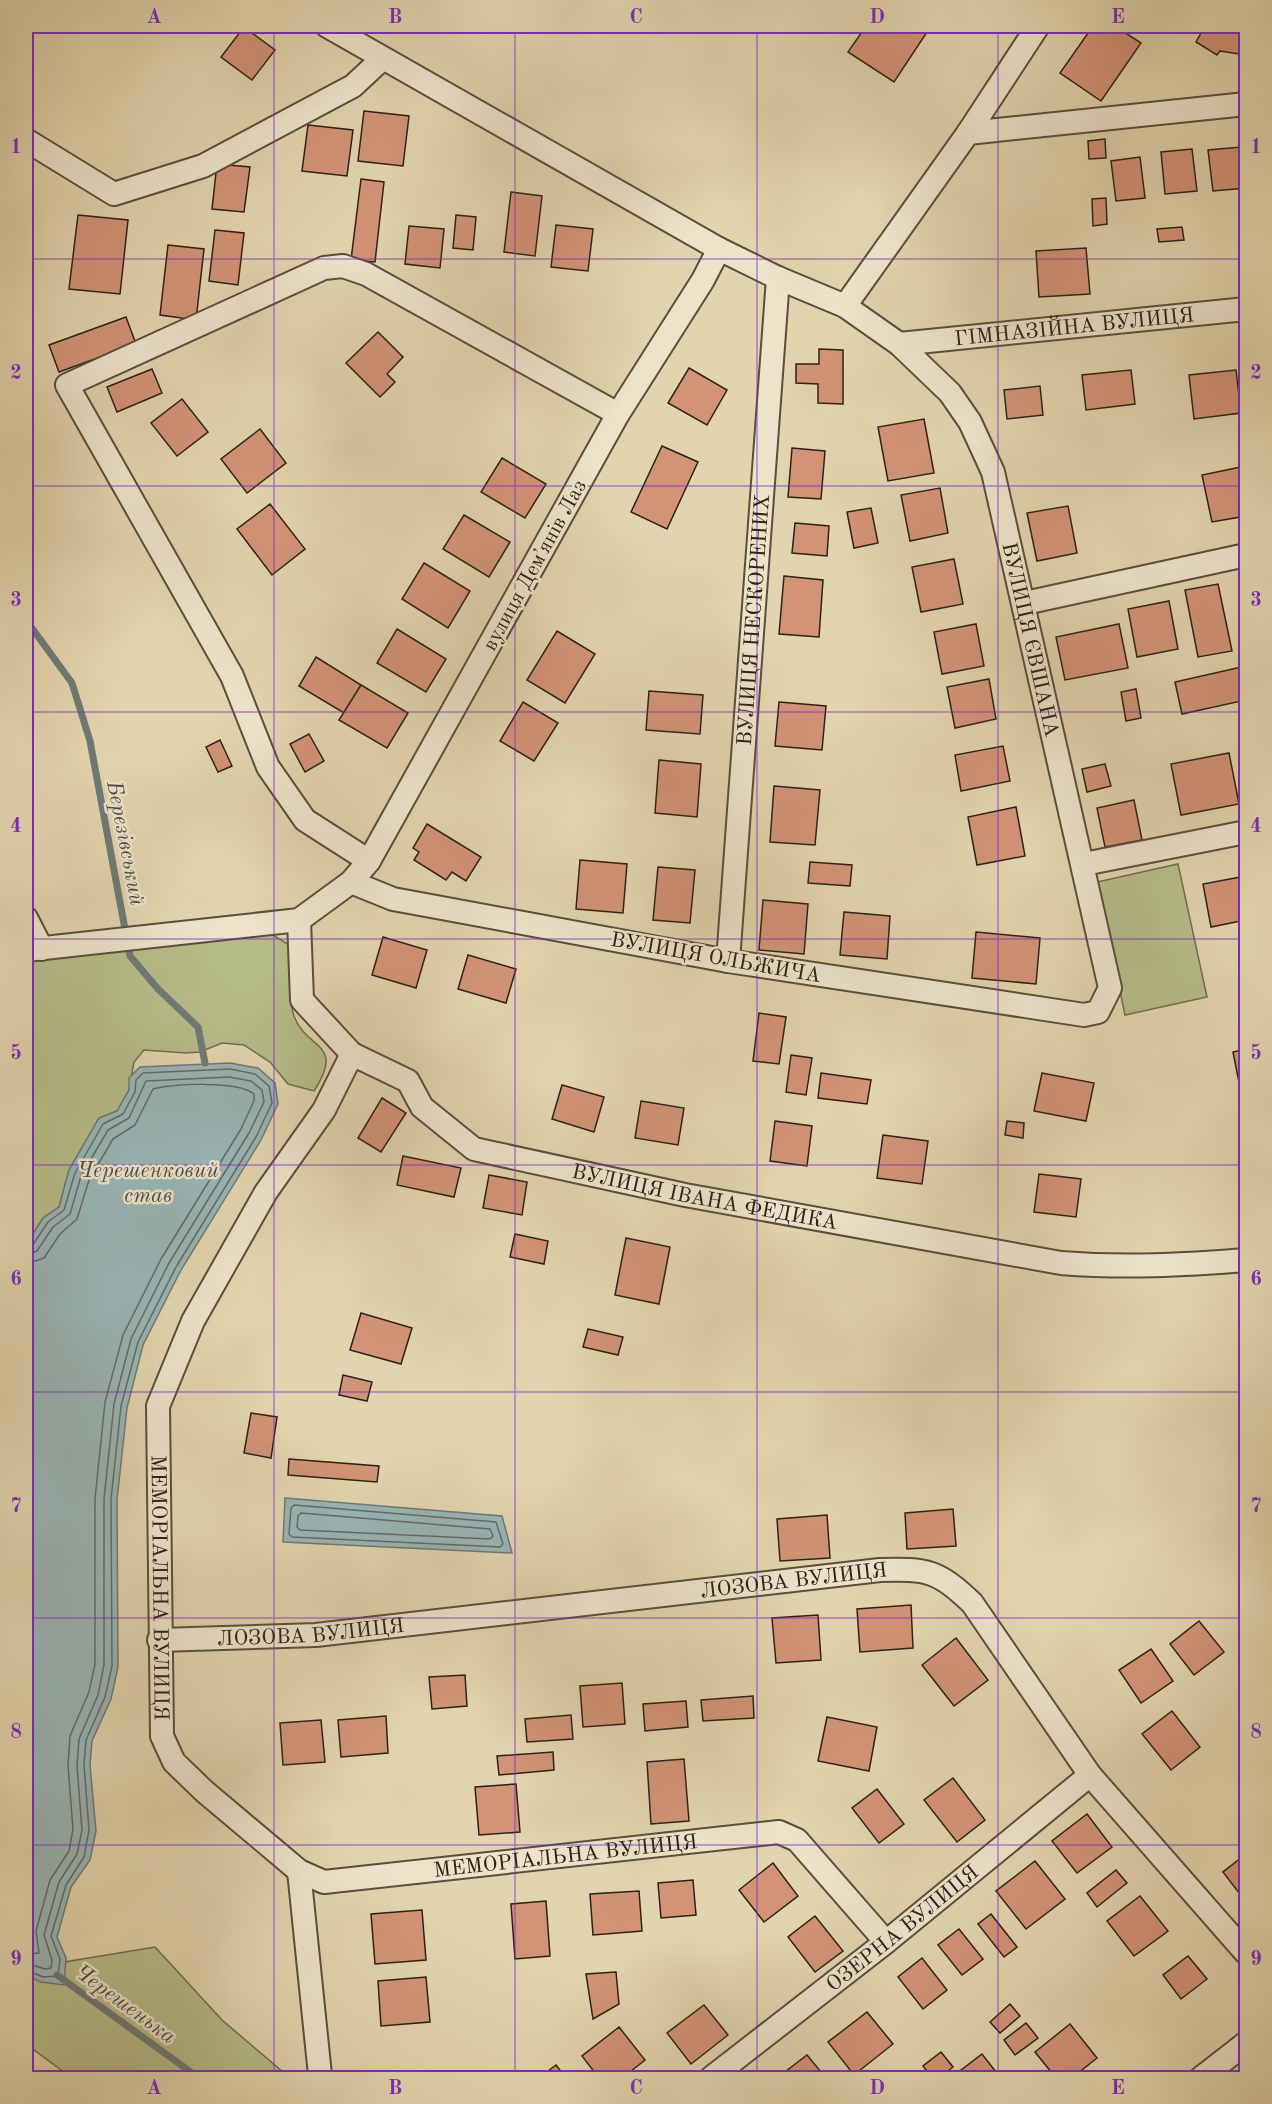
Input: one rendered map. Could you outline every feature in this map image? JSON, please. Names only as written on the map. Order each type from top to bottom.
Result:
[{"type":"street","name":"ВУЛИЦЯ ЄВШАНА","points":[[327,26],[719,249],[778,278],[845,306],[899,344],[950,393],[970,422],[993,472],[1084,864],[1110,988],[1098,1012],[1084,1015]]},
{"type":"street","points":[[845,306],[968,133],[1038,26]]},
{"type":"street","points":[[26,140],[114,194],[203,166],[353,86],[382,58]]},
{"type":"street","points":[[968,133],[1246,104]]},
{"type":"street","name":"вулиця Демʼянів Лаз","points":[[299,920],[351,882],[369,861],[618,414],[703,280],[719,249]]},
{"type":"street","points":[[369,861],[305,820],[268,767],[232,676],[67,385],[324,268],[343,266],[366,274],[618,414]]},
{"type":"street","name":"ВУЛИЦЯ НЕСКОРЕНИХ","points":[[728,961],[778,278]]},
{"type":"street","name":"ГІМНАЗІЙНА ВУЛИЦЯ","points":[[899,344],[1246,309]]},
{"type":"street","points":[[1025,603],[1246,555]]},
{"type":"street","points":[[1084,864],[1246,832]]},
{"type":"street","name":"ВУЛИЦЯ ОЛЬЖИЧА","points":[[351,882],[393,898],[728,961],[1084,1015]]},
{"type":"street","points":[[26,918],[34,950],[299,920]]},
{"type":"street","name":"ВУЛИЦЯ ІВАНА ФЕДИКА","points":[[299,920],[302,1000],[352,1054],[408,1081],[422,1107],[474,1149],[692,1197],[1061,1263],[1155,1267],[1246,1260]]},
{"type":"street","name":"МЕМОРІАЛЬНА ВУЛИЦЯ","points":[[352,1054],[324,1110],[266,1192],[193,1321],[158,1406],[159,1640],[162,1736],[174,1762],[204,1791],[299,1870],[324,1882],[779,1832],[797,1840],[886,1942]]},
{"type":"street","name":"ЛОЗОВА ВУЛИЦЯ","points":[[159,1640],[316,1635],[880,1570],[922,1569],[948,1581],[972,1603],[1090,1775],[1246,1953]]},
{"type":"street","name":"ОЗЕРНА ВУЛИЦЯ","points":[[711,2079],[886,1942],[1090,1775]]},
{"type":"street","points":[[299,1870],[320,2075]]},
{"type":"street","points":[[1201,2079],[1246,2043]]},
{"type":"green space","points":[[1178,864],[1207,997],[1125,1015],[1097,882]]},
{"type":"green space","points":[[255,933],[273,935],[291,946],[290,991],[294,1016],[300,1027],[325,1055],[323,1075],[314,1091],[288,1084],[270,1062],[244,1045],[222,1043],[200,1052],[186,1053],[144,1050],[134,1062],[129,1090],[117,1111],[99,1118],[69,1170],[59,1207],[43,1218],[26,1245],[26,957]]},
{"type":"green space","points":[[155,1947],[222,2020],[290,2078],[72,2078],[26,2044],[26,1982],[52,1964]]},
{"type":"water","name":"Черешенковий став","points":[[230,1063],[258,1068],[275,1083],[278,1104],[261,1140],[181,1270],[143,1345],[127,1408],[117,1500],[118,1667],[111,1699],[92,1741],[90,1765],[96,1831],[90,1860],[71,1887],[57,1937],[66,1958],[64,1985],[41,1982],[26,1975],[26,1245],[43,1218],[59,1207],[69,1170],[99,1118],[117,1111],[129,1090],[129,1078],[140,1067]]},
{"type":"water","points":[[285,1498],[502,1516],[512,1553],[283,1542]]},
{"type":"building","points":[[866,26],[931,26],[894,82],[848,52]]},
{"type":"building","points":[[1093,26],[1115,26],[1141,43],[1101,101],[1060,73]]},
{"type":"building","points":[[1205,26],[1246,26],[1246,49],[1239,54],[1220,51],[1217,55],[1196,42]]},
{"type":"building","points":[[244,27],[275,50],[252,80],[221,57]]},
{"type":"building","points":[[364,111],[409,116],[403,166],[358,161]]},
{"type":"building","points":[[308,125],[353,130],[347,176],[302,171]]},
{"type":"building","points":[[1105,139],[1106,158],[1089,159],[1088,141]]},
{"type":"building","points":[[1241,147],[1246,188],[1213,191],[1208,150]]},
{"type":"building","points":[[1192,149],[1197,191],[1165,194],[1161,152]]},
{"type":"building","points":[[1140,157],[1145,198],[1116,201],[1111,161]]},
{"type":"building","points":[[217,164],[250,167],[244,212],[212,209]]},
{"type":"building","points":[[361,179],[384,182],[375,262],[351,260]]},
{"type":"building","points":[[511,192],[542,196],[535,256],[504,252]]},
{"type":"building","points":[[1106,198],[1107,224],[1093,226],[1092,199]]},
{"type":"building","points":[[78,215],[128,220],[120,294],[69,289]]},
{"type":"building","points":[[456,215],[476,217],[473,250],[453,248]]},
{"type":"building","points":[[556,225],[593,229],[588,271],[551,267]]},
{"type":"building","points":[[409,226],[444,229],[440,268],[405,264]]},
{"type":"building","points":[[1182,227],[1184,240],[1159,242],[1157,229]]},
{"type":"building","points":[[215,230],[244,233],[238,285],[209,281]]},
{"type":"building","points":[[168,245],[204,249],[196,320],[160,315]]},
{"type":"building","points":[[1086,248],[1090,294],[1039,297],[1036,251]]},
{"type":"building","points":[[126,317],[136,344],[59,372],[49,345]]},
{"type":"building","points":[[378,332],[403,357],[387,374],[395,382],[380,397],[346,363]]},
{"type":"building","points":[[819,349],[843,350],[843,404],[818,403],[818,384],[796,383],[796,364],[819,364]]},
{"type":"building","points":[[689,368],[727,390],[707,425],[668,403]]},
{"type":"building","points":[[152,369],[162,393],[117,412],[107,387]]},
{"type":"building","points":[[1131,370],[1135,404],[1086,410],[1082,375]]},
{"type":"building","points":[[1236,370],[1241,413],[1194,419],[1189,375]]},
{"type":"building","points":[[1040,386],[1043,415],[1007,419],[1004,390]]},
{"type":"building","points":[[182,399],[208,432],[177,456],[151,423]]},
{"type":"building","points":[[924,419],[934,473],[888,481],[878,427]]},
{"type":"building","points":[[260,429],[286,463],[247,493],[221,459]]},
{"type":"building","points":[[662,446],[698,462],[667,529],[631,512]]},
{"type":"building","points":[[792,448],[825,451],[821,499],[788,497]]},
{"type":"building","points":[[502,458],[546,484],[525,518],[481,492]]},
{"type":"building","points":[[1241,467],[1246,495],[1246,516],[1212,522],[1202,475]]},
{"type":"building","points":[[940,488],[948,533],[910,541],[901,495]]},
{"type":"building","points":[[270,504],[305,549],[272,575],[237,529]]},
{"type":"building","points":[[1068,506],[1077,553],[1037,561],[1027,513]]},
{"type":"building","points":[[871,508],[878,543],[854,548],[847,512]]},
{"type":"building","points":[[464,515],[510,542],[489,577],[443,549]]},
{"type":"building","points":[[795,523],[829,526],[827,556],[792,553]]},
{"type":"building","points":[[954,559],[963,604],[921,612],[912,567]]},
{"type":"building","points":[[424,563],[470,591],[448,628],[402,599]]},
{"type":"building","points":[[784,576],[823,580],[819,637],[779,634]]},
{"type":"building","points":[[1218,584],[1232,651],[1198,657],[1185,590]]},
{"type":"building","points":[[1169,601],[1178,649],[1137,657],[1128,609]]},
{"type":"building","points":[[976,624],[984,666],[942,674],[934,632]]},
{"type":"building","points":[[1119,624],[1128,668],[1065,680],[1056,637]]},
{"type":"building","points":[[397,629],[446,659],[426,692],[377,663]]},
{"type":"building","points":[[557,631],[595,654],[565,703],[527,680]]},
{"type":"building","points":[[316,657],[361,685],[344,713],[299,686]]},
{"type":"building","points":[[1246,666],[1246,700],[1182,714],[1175,682]]},
{"type":"building","points":[[989,679],[996,719],[955,728],[947,687]]},
{"type":"building","points":[[361,685],[408,713],[387,748],[339,720]]},
{"type":"building","points":[[1136,689],[1141,718],[1126,721],[1121,692]]},
{"type":"building","points":[[649,691],[703,695],[700,734],[646,730]]},
{"type":"building","points":[[523,702],[558,723],[534,761],[500,741]]},
{"type":"building","points":[[779,702],[826,706],[822,750],[775,746]]},
{"type":"building","points":[[309,734],[324,761],[305,772],[290,744]]},
{"type":"building","points":[[220,740],[232,766],[218,772],[206,747]]},
{"type":"building","points":[[1003,746],[1010,781],[961,791],[955,755]]},
{"type":"building","points":[[1229,753],[1239,804],[1181,815],[1171,764]]},
{"type":"building","points":[[659,760],[701,764],[697,817],[655,813]]},
{"type":"building","points":[[1105,764],[1111,786],[1087,792],[1082,769]]},
{"type":"building","points":[[774,786],[820,790],[815,845],[770,842]]},
{"type":"building","points":[[1134,800],[1142,840],[1105,847],[1097,808]]},
{"type":"building","points":[[1016,807],[1025,856],[977,865],[968,817]]},
{"type":"building","points":[[427,824],[481,857],[466,881],[452,872],[446,880],[414,860],[419,852],[413,848]]},
{"type":"building","points":[[580,860],[627,864],[623,913],[576,909]]},
{"type":"building","points":[[810,862],[852,865],[850,886],[808,883]]},
{"type":"building","points":[[658,867],[695,870],[690,923],[653,920]]},
{"type":"building","points":[[1246,876],[1246,920],[1211,927],[1203,884]]},
{"type":"building","points":[[763,900],[808,904],[804,954],[759,950]]},
{"type":"building","points":[[844,912],[890,916],[887,959],[840,955]]},
{"type":"building","points":[[976,932],[1040,938],[1036,984],[972,978]]},
{"type":"building","points":[[383,937],[427,950],[416,988],[372,975]]},
{"type":"building","points":[[468,955],[516,969],[506,1003],[458,989]]},
{"type":"building","points":[[759,1013],[786,1017],[779,1064],[753,1061]]},
{"type":"building","points":[[1246,1049],[1246,1108],[1244,1108],[1233,1052]]},
{"type":"building","points":[[791,1055],[812,1058],[806,1095],[786,1092]]},
{"type":"building","points":[[821,1073],[871,1080],[867,1104],[818,1098]]},
{"type":"building","points":[[1042,1073],[1094,1083],[1086,1121],[1034,1111]]},
{"type":"building","points":[[562,1085],[604,1097],[594,1132],[552,1119]]},
{"type":"building","points":[[382,1098],[406,1113],[381,1152],[358,1138]]},
{"type":"building","points":[[641,1101],[684,1108],[678,1145],[635,1138]]},
{"type":"building","points":[[775,1121],[812,1126],[807,1166],[770,1161]]},
{"type":"building","points":[[1007,1121],[1024,1123],[1023,1138],[1005,1135]]},
{"type":"building","points":[[883,1135],[928,1141],[922,1184],[877,1178]]},
{"type":"building","points":[[403,1156],[461,1168],[454,1197],[397,1185]]},
{"type":"building","points":[[1039,1174],[1081,1179],[1076,1217],[1034,1212]]},
{"type":"building","points":[[489,1175],[527,1182],[522,1215],[483,1208]]},
{"type":"building","points":[[515,1234],[548,1241],[544,1264],[510,1257]]},
{"type":"building","points":[[626,1238],[670,1247],[659,1304],[615,1295]]},
{"type":"building","points":[[361,1313],[412,1328],[401,1364],[350,1350]]},
{"type":"building","points":[[588,1329],[623,1337],[618,1355],[583,1347]]},
{"type":"building","points":[[343,1375],[372,1382],[367,1401],[339,1395]]},
{"type":"building","points":[[251,1413],[277,1417],[271,1458],[244,1453]]},
{"type":"building","points":[[289,1459],[379,1466],[377,1482],[288,1475]]},
{"type":"building","points":[[953,1509],[956,1546],[907,1549],[905,1513]]},
{"type":"building","points":[[827,1515],[830,1558],[780,1561],[777,1519]]},
{"type":"building","points":[[911,1605],[913,1648],[860,1652],[857,1609]]},
{"type":"building","points":[[818,1615],[821,1660],[776,1663],[772,1618]]},
{"type":"building","points":[[1199,1621],[1224,1652],[1194,1675],[1170,1644]]},
{"type":"building","points":[[956,1638],[988,1680],[954,1706],[922,1665]]},
{"type":"building","points":[[1151,1649],[1173,1681],[1141,1703],[1119,1670]]},
{"type":"building","points":[[465,1675],[467,1706],[432,1709],[429,1677]]},
{"type":"building","points":[[622,1683],[625,1724],[583,1727],[580,1686]]},
{"type":"building","points":[[753,1696],[754,1718],[703,1721],[701,1700]]},
{"type":"building","points":[[686,1701],[688,1727],[645,1731],[643,1704]]},
{"type":"building","points":[[1172,1711],[1200,1747],[1171,1770],[1142,1734]]},
{"type":"building","points":[[571,1715],[573,1739],[527,1742],[525,1719]]},
{"type":"building","points":[[386,1716],[388,1753],[341,1757],[338,1720]]},
{"type":"building","points":[[827,1717],[877,1727],[869,1771],[818,1761]]},
{"type":"building","points":[[321,1720],[325,1762],[283,1765],[280,1723]]},
{"type":"building","points":[[553,1752],[554,1770],[499,1775],[497,1756]]},
{"type":"building","points":[[684,1759],[689,1821],[651,1824],[647,1762]]},
{"type":"building","points":[[953,1778],[985,1820],[957,1842],[924,1800]]},
{"type":"building","points":[[516,1784],[520,1832],[479,1835],[475,1787]]},
{"type":"building","points":[[877,1789],[904,1824],[879,1843],[852,1808]]},
{"type":"building","points":[[1087,1814],[1112,1847],[1077,1873],[1052,1841]]},
{"type":"building","points":[[1246,1854],[1246,1902],[1223,1872]]},
{"type":"building","points":[[1035,1861],[1065,1899],[1026,1929],[996,1891]]},
{"type":"building","points":[[773,1863],[798,1896],[764,1922],[739,1890]]},
{"type":"building","points":[[1116,1870],[1127,1883],[1097,1907],[1087,1893]]},
{"type":"building","points":[[693,1880],[696,1915],[661,1918],[658,1883]]},
{"type":"building","points":[[639,1891],[642,1931],[593,1935],[590,1894]]},
{"type":"building","points":[[1140,1896],[1168,1931],[1134,1956],[1107,1921]]},
{"type":"building","points":[[546,1901],[550,1956],[515,1959],[511,1904]]},
{"type":"building","points":[[422,1910],[426,1960],[375,1964],[371,1914]]},
{"type":"building","points":[[991,1914],[1017,1947],[1004,1957],[978,1924]]},
{"type":"building","points":[[815,1916],[843,1951],[815,1972],[788,1937]]},
{"type":"building","points":[[959,1929],[983,1959],[962,1975],[938,1945]]},
{"type":"building","points":[[1188,1956],[1207,1979],[1181,1999],[1163,1975]]},
{"type":"building","points":[[922,1958],[947,1990],[923,2009],[898,1977]]},
{"type":"building","points":[[616,1972],[619,2004],[593,2019],[586,1974]]},
{"type":"building","points":[[426,1977],[430,2022],[381,2026],[378,1981]]},
{"type":"building","points":[[1010,2004],[1020,2016],[1000,2033],[990,2022]]},
{"type":"building","points":[[704,2005],[728,2035],[691,2064],[667,2033]]},
{"type":"building","points":[[867,2012],[893,2044],[854,2075],[828,2042]]},
{"type":"building","points":[[1026,2023],[1038,2038],[1015,2055],[1004,2040]]},
{"type":"building","points":[[1070,2024],[1097,2058],[1072,2078],[1056,2078],[1035,2052]]},
{"type":"building","points":[[619,2027],[645,2060],[622,2078],[599,2078],[582,2056]]},
{"type":"building","points":[[941,2052],[953,2067],[939,2078],[932,2078],[923,2066]]},
{"type":"building","points":[[982,2054],[999,2076],[1006,2071],[1012,2078],[959,2078],[956,2074]]},
{"type":"building","points":[[807,2055],[826,2078],[777,2078]]},
{"type":"building","points":[[556,2065],[566,2078],[539,2078]]},
{"type":"waterway","name":"Березівський","points":[[26,620],[72,683],[90,741],[130,956],[158,989],[198,1027],[205,1063]]},
{"type":"waterway","name":"Черешенька","points":[[57,1975],[199,2078]]}]
